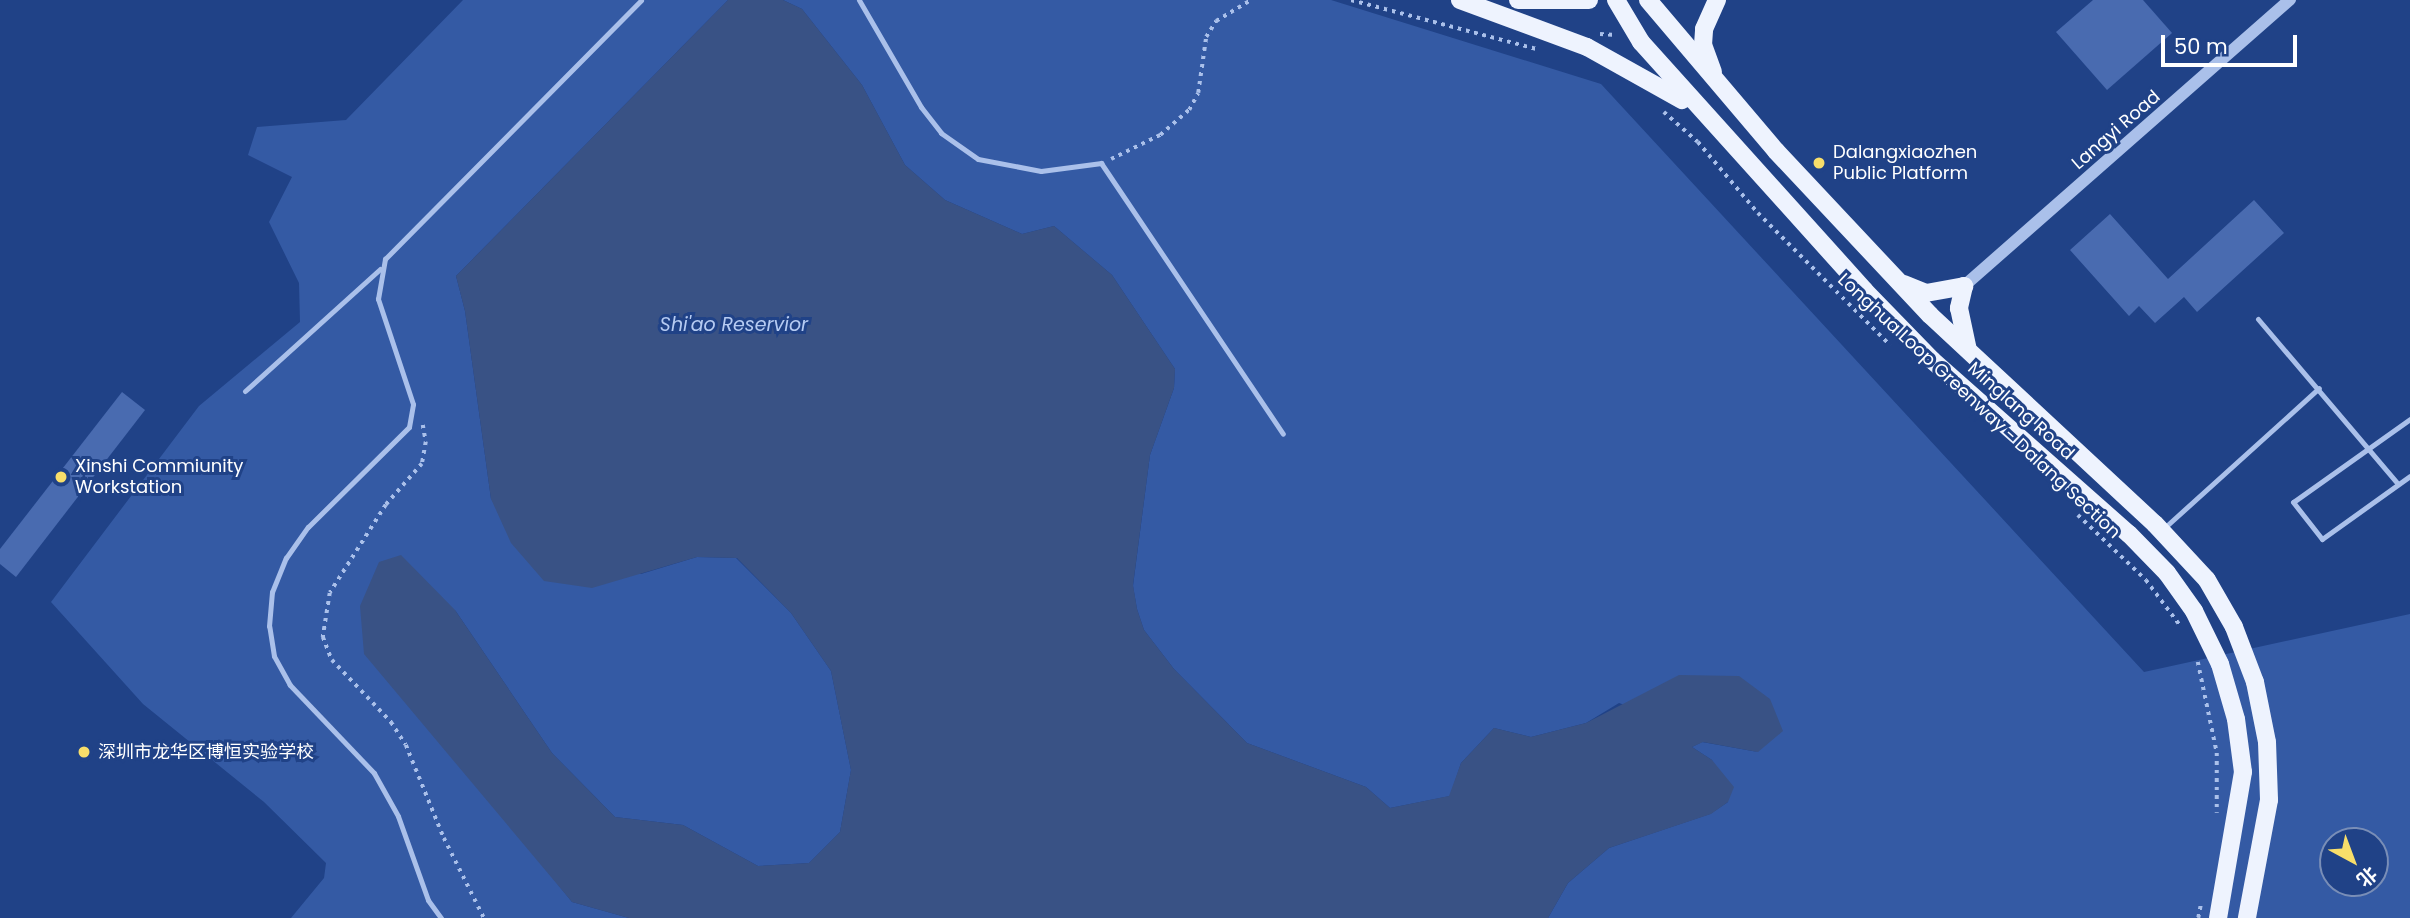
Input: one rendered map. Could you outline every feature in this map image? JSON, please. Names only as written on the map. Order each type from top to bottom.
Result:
[{"type":"main road","points":[[1460,0],[1610,58],[1669,91],[1710,122]]},
{"type":"main road","points":[[1518,0],[1589,0]]},
{"type":"main road","name":"Minglang Road","points":[[1616,0],[1641,43],[1710,122],[1932,360],[2129,534],[2166,573],[2193,611],[2220,664],[2236,719],[2243,772],[2218,918]]},
{"type":"main road","name":"Minglang Road","points":[[1648,0],[1725,94],[1898,282],[1969,352],[2162,530],[2207,580],[2234,627],[2255,682],[2267,742],[2269,800],[2247,918]]},
{"type":"main road","points":[[1717,0],[1704,29],[1703,45],[1725,94]]},
{"type":"main road","points":[[1898,282],[1926,293],[1964,286],[1960,324],[1969,352]]},
{"type":"street","name":"Langyi Road","points":[[1964,286],[2290,0]]},
{"type":"lane","points":[[245,391],[380,269],[641,0]]},
{"type":"lane","points":[[859,0],[904,83],[942,133],[961,148],[978,159],[1041,172],[1101,163],[1283,434]]},
{"type":"lane","points":[[380,269],[378,299],[413,404],[408,427],[308,527],[286,558],[272,592],[268,626],[274,656],[290,685],[374,773],[398,816],[428,900],[440,918]]},
{"type":"lane","points":[[2258,319],[2371,447],[2398,484]]},
{"type":"lane","points":[[2162,530],[2319,388]]},
{"type":"lane","points":[[2410,419],[2293,502],[2322,539],[2410,476]]},
{"type":"path","points":[[1101,163],[1160,135],[1189,110],[1198,93],[1206,37],[1216,21],[1251,0]]},
{"type":"path","points":[[1350,0],[1547,52]]},
{"type":"path","points":[[1601,32],[1618,35]]},
{"type":"path","name":"Longhua Loop Greenway - Dalang Section","points":[[1654,106],[1698,142],[1758,214],[1900,354]]},
{"type":"path","points":[[413,404],[426,442],[422,464],[386,505],[330,593],[323,637],[332,660],[391,722],[406,745],[444,838],[484,918]]},
{"type":"path","name":"Longhua Loop Greenway - Dalang Section","points":[[2076,513],[2146,580],[2184,630]]},
{"type":"path","points":[[2195,652],[2209,698],[2217,753],[2217,816]]},
{"type":"path","points":[[2198,918],[2203,894]]},
{"type":"shaded area","points":[[463,0],[728,0],[456,276],[465,311],[491,499],[641,574],[697,557],[736,558],[791,613],[831,671],[851,770],[840,832],[809,863],[758,866],[683,825],[615,817],[552,753],[455,610],[531,851],[572,902],[629,918],[291,918],[324,878],[326,863],[264,802],[143,704],[51,602],[199,406],[300,322],[299,283],[269,222],[292,177],[248,155],[257,127],[346,120]]},
{"type":"shaded area","points":[[783,0],[1331,0],[1601,84],[2144,672],[2410,614],[2410,918],[1548,918],[1568,883],[1609,848],[1710,814],[1728,802],[1712,760],[1692,747],[1702,742],[1758,752],[1619,703],[1586,723],[1531,737],[1494,728],[1461,763],[1450,796],[1390,808],[1366,787],[1247,743],[1174,669],[1144,630],[1137,609],[1133,586],[1150,455],[1174,388],[1175,369],[1112,275],[1054,226],[1022,234],[945,200],[905,165],[862,85],[802,9]]},
{"type":"water","name":"Shi'ao Reservior","points":[[728,0],[783,0],[802,9],[862,85],[905,165],[945,200],[1022,234],[1054,226],[1112,275],[1175,369],[1174,388],[1150,455],[1133,585],[1137,609],[1144,630],[1174,669],[1247,743],[1366,787],[1390,808],[1449,796],[1461,763],[1494,728],[1531,737],[1586,723],[1679,675],[1739,676],[1770,699],[1783,731],[1758,752],[1703,742],[1692,747],[1712,760],[1734,787],[1728,802],[1711,814],[1609,848],[1568,883],[1548,918],[629,918],[572,902],[364,654],[360,606],[379,562],[401,555],[455,610],[552,753],[615,817],[683,825],[758,866],[809,863],[840,832],[851,770],[831,671],[791,613],[737,558],[697,557],[592,588],[544,581],[511,543],[491,499],[465,311],[456,276]]},
{"type":"building","points":[[2093,0],[2143,0],[2172,33],[2107,90],[2056,32]]},
{"type":"building","points":[[2254,200],[2284,233],[2197,312],[2184,297],[2155,323],[2139,306],[2129,316],[2070,250],[2110,214],[2168,279]]},
{"type":"building","points":[[122,392],[145,410],[16,577],[0,564],[0,549]]},
{"type":"place","name":"Dalangxiaozhen Public Platform","points":[[1819,163]]},
{"type":"place","name":"Xinshi Commiunity Workstation","points":[[61,477]]},
{"type":"place","name":"深圳市龙华区博恒实验学校","points":[[84,752]]}]
